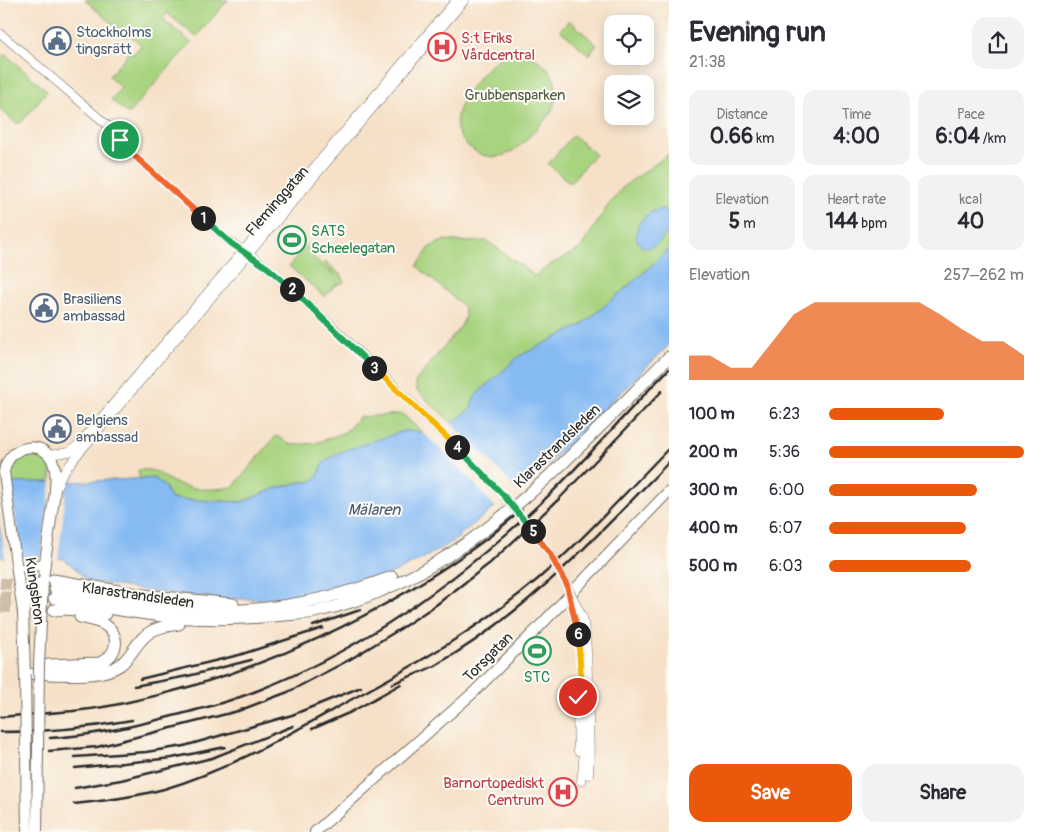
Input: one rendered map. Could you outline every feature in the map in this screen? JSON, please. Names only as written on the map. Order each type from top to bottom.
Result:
[{"type":"highway","name":"Klarastrandsleden","points":[[51,587],[174,609],[215,611],[298,605],[374,584],[407,571],[480,528],[528,488],[669,351]]},
{"type":"highway","name":"Klarastrandsleden","points":[[51,587],[174,617],[237,619],[266,617],[312,612],[349,602],[409,578],[465,544],[531,492],[669,358]]},
{"type":"highway","points":[[51,587],[244,604],[264,608]]},
{"type":"highway","points":[[43,669],[100,664],[113,653],[116,644],[115,636],[103,624],[91,619],[66,615],[54,610],[67,609],[179,624],[234,626],[284,620],[312,612]]},
{"type":"highway","points":[[43,669],[89,674],[112,669],[128,658],[145,636],[160,627],[179,624]]},
{"type":"main road","name":"Kungsbron","points":[[27,832],[24,612],[4,476],[7,461],[10,456],[19,450],[32,448],[49,455]]},
{"type":"main road","points":[[49,455],[59,474]]},
{"type":"main road","name":"Kungsbron","points":[[37,832],[37,756],[51,587],[45,563],[59,474]]},
{"type":"main road","name":"Torsgatan","points":[[315,832],[474,692],[669,491]]},
{"type":"main road","points":[[17,571],[45,563]]},
{"type":"main road","points":[[24,612],[35,586],[51,587]]},
{"type":"main road","points":[[26,669],[43,669]]},
{"type":"main road","points":[[26,756],[37,756]]},
{"type":"street","name":"Fleminggatan","points":[[59,474],[456,0]]},
{"type":"street","name":"Fleminggatan","points":[[49,455],[69,452],[78,445],[465,0]]},
{"type":"street","points":[[0,33],[113,130],[128,150],[232,244],[268,268],[333,327],[456,445],[505,497],[550,554],[567,585],[586,638],[590,757],[584,777],[584,695],[578,639],[579,619]]},
{"type":"green space","points":[[85,0],[228,0],[196,37],[167,13],[163,19],[191,43],[128,114],[111,100],[121,88],[109,76],[130,51],[134,54],[141,45],[130,35],[127,37]]},
{"type":"green space","points":[[569,20],[597,45],[589,55],[560,30]]},
{"type":"green space","points":[[5,54],[47,91],[21,123],[16,123],[0,109],[0,59]]},
{"type":"green space","name":"Grubbensparken","points":[[516,54],[536,59],[550,72],[556,90],[552,110],[527,139],[509,153],[495,157],[481,155],[467,145],[460,137],[457,128],[459,109],[475,82],[493,63]]},
{"type":"green space","points":[[573,135],[595,154],[570,183],[548,164]]},
{"type":"green space","points":[[669,154],[669,248],[647,270],[582,325],[476,396],[470,411],[452,423],[417,391],[415,382],[461,326],[465,317],[464,307],[417,266],[430,247],[445,240],[487,241],[535,276],[548,266],[580,249],[607,207],[624,186]]},
{"type":"green space","points":[[309,243],[316,250],[312,256],[334,275],[325,264],[326,262],[343,277],[344,282],[334,286],[325,297],[289,266]]},
{"type":"green space","points":[[402,414],[422,432],[404,431],[324,462],[317,478],[310,482],[300,482],[274,489],[242,502],[170,499],[165,487],[154,478],[140,480],[138,470],[151,470],[178,484],[193,488],[233,487],[276,436],[292,445],[316,443],[345,432],[359,417]]},
{"type":"green space","points":[[29,452],[41,455],[48,461],[51,482],[9,483],[9,471],[12,463],[18,457]]},
{"type":"water","points":[[663,209],[669,212],[669,231],[657,243],[648,248],[641,246],[637,239],[637,230],[641,221],[649,213]]},
{"type":"water","name":"Mälaren","points":[[669,248],[669,345],[539,473],[458,536],[459,538],[390,574],[326,593],[275,599],[218,599],[87,581],[64,559],[41,557],[6,558],[0,556],[0,483],[51,482],[52,474],[75,475],[70,482],[154,478],[165,487],[170,499],[242,502],[274,489],[301,482],[310,482],[317,478],[324,462],[340,452],[404,431],[422,432],[452,423],[470,410],[475,396],[519,356],[582,325],[647,270]]},
{"type":"pier","points":[[449,421],[492,463],[518,492],[497,509],[454,462],[419,429]]},
{"type":"pier","points":[[52,474],[75,475],[66,489],[58,561],[41,559],[6,561],[0,524],[0,481],[9,480],[22,557],[41,557]]},
{"type":"tunnel","points":[[0,583],[55,589]]},
{"type":"tunnel","points":[[0,597],[54,598]]},
{"type":"tunnel","points":[[0,607],[54,610]]},
{"type":"railway","points":[[50,738],[122,728],[213,706],[259,690],[299,673],[337,654],[374,632],[446,583],[512,529],[560,484],[669,369]]},
{"type":"railway","points":[[49,751],[97,747],[238,711],[288,692],[349,660],[436,605],[490,563],[559,499],[662,391]]},
{"type":"railway","points":[[74,804],[153,792],[214,771],[285,736],[426,657],[495,612],[538,579],[588,532],[669,448]]},
{"type":"railway","points":[[392,684],[434,666],[467,646],[529,599],[587,546],[669,462]]},
{"type":"railway","points":[[489,537],[522,510]]},
{"type":"railway","points":[[0,717],[78,710],[124,703],[173,691],[271,659],[364,616],[452,563],[493,534]]},
{"type":"railway","points":[[313,626],[360,610]]},
{"type":"railway","points":[[140,679],[239,655],[323,628]]},
{"type":"railway","points":[[134,686],[188,676],[251,660]]},
{"type":"railway","points":[[312,729],[351,712],[401,684]]},
{"type":"railway","points":[[75,757],[146,752],[184,746],[292,715],[361,687]]},
{"type":"railway","points":[[0,732],[66,729],[132,720]]},
{"type":"railway","points":[[75,788],[121,780],[212,758],[293,726]]},
{"type":"railway","points":[[75,768],[172,758],[225,747]]},
{"type":"place","name":"Stockholms tingsrätt","points":[[57,41]]},
{"type":"place","name":"S:t Eriks Vårdcentral","points":[[442,47]]},
{"type":"place","name":"SATS Scheelegatan","points":[[292,240]]},
{"type":"place","name":"Brasiliens ambassad","points":[[44,308]]},
{"type":"place","name":"Belgiens ambassad","points":[[57,429]]},
{"type":"place","name":"STC","points":[[537,651]]},
{"type":"place","name":"Barnortopediskt Centrum","points":[[563,792]]},
{"type":"route","points":[[120,140],[128,150],[232,244],[268,268],[333,327],[456,445],[505,497],[550,554],[567,585],[578,639],[581,676],[578,697]]}]
